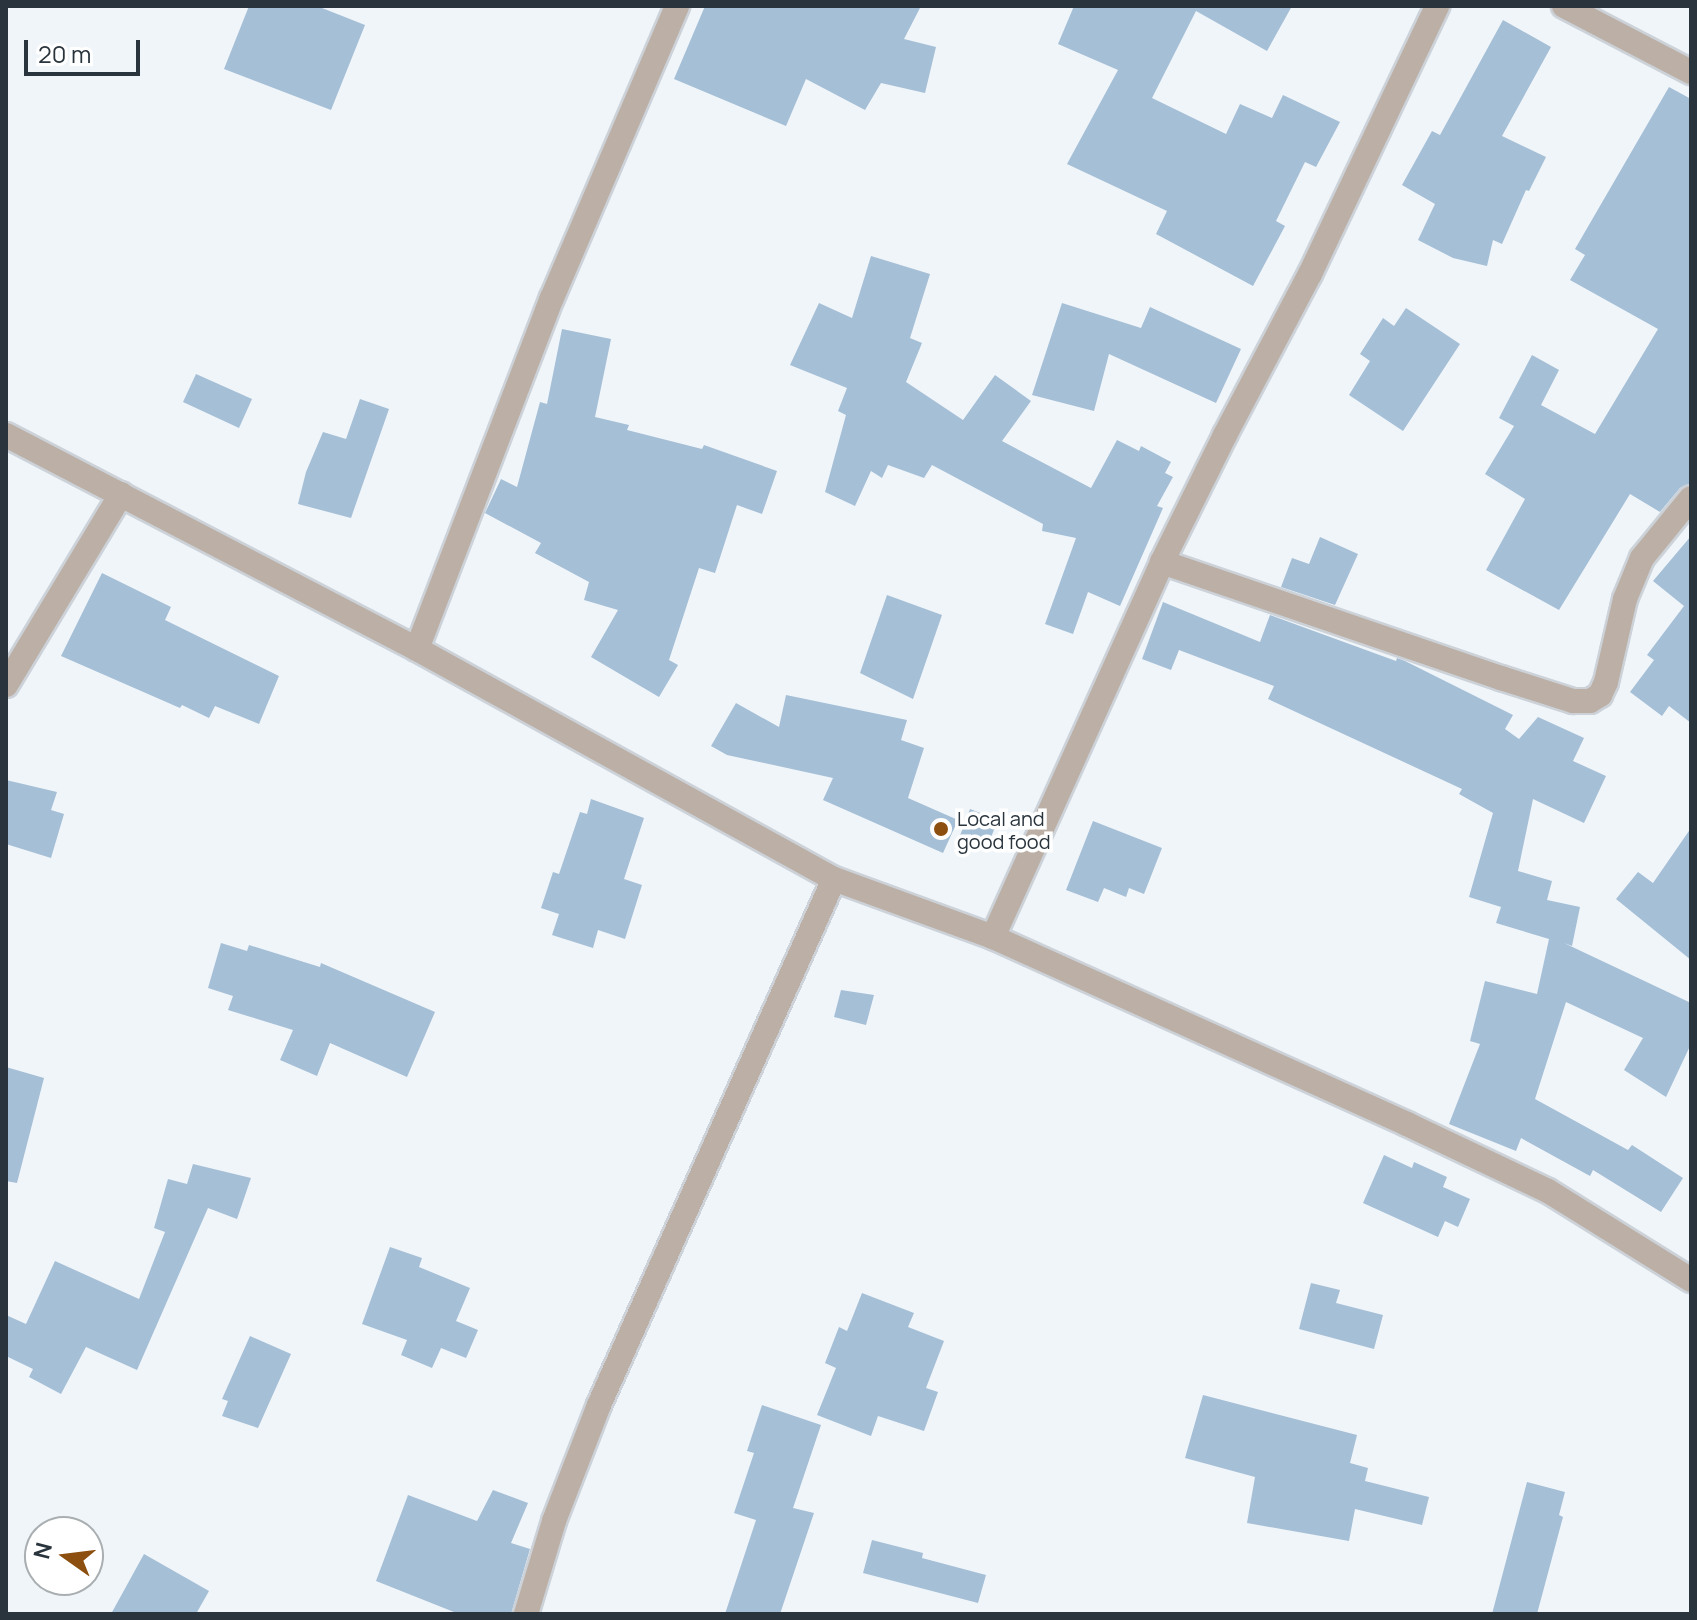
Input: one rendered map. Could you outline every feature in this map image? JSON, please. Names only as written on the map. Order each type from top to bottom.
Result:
[{"type":"street","points":[[417,649],[552,298],[677,6]]},
{"type":"street","points":[[993,937],[1162,562],[1310,274],[1437,6]]},
{"type":"street","points":[[1564,6],[1691,72]]},
{"type":"street","points":[[6,435],[417,649],[834,879],[993,937],[1273,1062],[1548,1191],[1691,1280]]},
{"type":"street","points":[[6,685],[121,494]]},
{"type":"street","points":[[1162,562],[1501,678],[1573,701],[1590,701],[1600,695],[1606,682],[1625,599],[1642,558],[1691,498]]},
{"type":"street","points":[[526,1614],[554,1521],[599,1405],[834,879]]},
{"type":"building","points":[[249,6],[317,6],[365,25],[331,110],[224,69]]},
{"type":"building","points":[[705,6],[921,6],[904,39],[936,47],[925,93],[881,83],[865,110],[806,79],[786,126],[674,79]]},
{"type":"building","points":[[1074,6],[1292,6],[1267,51],[1196,11],[1152,98],[1226,134],[1240,104],[1272,118],[1283,95],[1340,122],[1316,167],[1305,162],[1276,221],[1285,226],[1253,286],[1156,234],[1167,211],[1067,164],[1118,70],[1058,44]]},
{"type":"building","points":[[1503,20],[1551,47],[1502,136],[1546,157],[1529,191],[1526,190],[1502,244],[1493,240],[1487,266],[1453,258],[1418,240],[1435,204],[1402,185],[1432,131],[1440,135]]},
{"type":"building","points":[[1669,87],[1691,99],[1691,483],[1680,488],[1660,512],[1630,494],[1559,610],[1486,570],[1525,499],[1485,474],[1514,426],[1499,418],[1532,355],[1559,370],[1541,405],[1595,434],[1658,329],[1570,280],[1585,255],[1575,249]]},
{"type":"building","points":[[871,256],[930,274],[910,338],[922,343],[906,382],[963,420],[995,375],[1031,401],[1002,441],[1091,488],[1117,440],[1139,451],[1141,446],[1171,462],[1165,473],[1173,477],[1157,506],[1163,508],[1120,606],[1088,592],[1073,634],[1045,624],[1076,538],[1042,531],[1043,524],[932,465],[924,478],[888,465],[882,478],[871,471],[855,506],[825,492],[846,415],[838,411],[847,388],[790,365],[819,303],[852,318]]},
{"type":"building","points":[[1062,303],[1141,328],[1150,307],[1241,349],[1216,403],[1109,354],[1094,411],[1032,395]]},
{"type":"building","points":[[1406,308],[1460,344],[1403,431],[1349,395],[1370,361],[1360,354],[1383,318],[1394,326]]},
{"type":"building","points":[[562,329],[611,339],[595,417],[629,425],[627,430],[702,449],[704,445],[777,471],[762,514],[737,505],[715,573],[699,568],[669,660],[678,665],[659,697],[591,657],[618,610],[584,600],[589,582],[535,553],[541,543],[485,513],[501,479],[517,487],[540,402],[547,404]]},
{"type":"building","points":[[196,374],[252,399],[239,428],[183,402]]},
{"type":"building","points":[[360,399],[389,409],[351,518],[298,504],[306,472],[323,432],[346,439]]},
{"type":"building","points":[[1691,536],[1691,723],[1669,706],[1662,716],[1630,692],[1654,660],[1647,655],[1684,606],[1653,581]]},
{"type":"building","points":[[1320,537],[1358,554],[1335,605],[1281,587],[1292,558],[1309,564]]},
{"type":"building","points":[[102,573],[171,607],[165,620],[279,676],[259,724],[215,706],[209,718],[61,656]]},
{"type":"building","points":[[887,595],[942,615],[913,699],[860,673]]},
{"type":"building","points":[[1163,602],[1260,642],[1270,615],[1396,661],[1397,658],[1405,661],[1513,715],[1505,729],[1519,739],[1538,717],[1584,738],[1573,761],[1606,776],[1584,823],[1533,799],[1518,871],[1552,881],[1547,900],[1580,907],[1572,946],[1564,943],[1691,1003],[1691,1044],[1666,1097],[1624,1070],[1643,1038],[1566,1002],[1535,1099],[1628,1150],[1632,1145],[1683,1178],[1661,1212],[1593,1170],[1590,1176],[1521,1138],[1516,1151],[1449,1124],[1480,1044],[1470,1041],[1485,981],[1537,994],[1549,939],[1496,923],[1501,907],[1469,897],[1493,813],[1459,794],[1462,789],[1268,699],[1274,686],[1179,650],[1171,670],[1142,659]]},
{"type":"building","points":[[786,695],[907,720],[901,740],[924,748],[908,798],[958,820],[943,853],[823,800],[833,778],[727,755],[711,746],[736,703],[779,727]]},
{"type":"building","points":[[6,780],[57,792],[51,810],[64,814],[51,858],[6,844]]},
{"type":"building","points":[[591,799],[644,818],[624,879],[642,885],[625,939],[598,930],[593,948],[552,935],[559,914],[541,908],[553,872],[559,874],[580,812],[587,814]]},
{"type":"building","points":[[970,809],[998,820],[985,852],[958,841]]},
{"type":"building","points":[[1093,821],[1162,848],[1144,894],[1129,888],[1126,897],[1104,888],[1098,902],[1066,890]]},
{"type":"building","points":[[1691,828],[1691,960],[1616,899],[1638,872],[1653,883]]},
{"type":"building","points":[[221,943],[247,951],[249,945],[320,967],[321,963],[435,1012],[407,1077],[330,1043],[317,1076],[280,1060],[293,1030],[228,1010],[233,996],[208,988]]},
{"type":"building","points":[[841,990],[874,995],[866,1025],[834,1017]]},
{"type":"building","points":[[6,1067],[44,1078],[17,1183],[6,1181]]},
{"type":"building","points":[[1384,1155],[1412,1168],[1414,1162],[1447,1177],[1443,1187],[1470,1199],[1458,1227],[1445,1221],[1438,1237],[1363,1203]]},
{"type":"building","points":[[193,1164],[251,1178],[237,1219],[208,1208],[137,1370],[86,1347],[61,1394],[29,1377],[33,1369],[6,1356],[6,1315],[26,1324],[55,1261],[139,1299],[165,1232],[154,1228],[168,1179],[187,1184]]},
{"type":"building","points":[[390,1247],[422,1258],[419,1267],[470,1288],[456,1321],[478,1330],[466,1358],[441,1348],[432,1368],[401,1355],[407,1340],[362,1324]]},
{"type":"building","points":[[1311,1283],[1340,1290],[1336,1303],[1383,1315],[1374,1349],[1299,1329]]},
{"type":"building","points":[[862,1293],[914,1313],[908,1327],[944,1341],[926,1388],[938,1392],[924,1431],[878,1416],[871,1436],[817,1415],[836,1368],[825,1363],[839,1327],[847,1331]]},
{"type":"building","points":[[250,1336],[291,1354],[258,1428],[222,1416],[228,1401],[222,1399]]},
{"type":"building","points":[[1203,1395],[1357,1435],[1350,1463],[1368,1468],[1365,1481],[1429,1497],[1422,1525],[1355,1509],[1349,1541],[1247,1523],[1255,1477],[1185,1458]]},
{"type":"building","points":[[762,1405],[821,1425],[793,1508],[814,1513],[780,1614],[725,1614],[756,1520],[734,1513],[754,1453],[747,1451]]},
{"type":"building","points":[[1527,1482],[1565,1492],[1559,1515],[1563,1517],[1537,1614],[1492,1614]]},
{"type":"building","points":[[493,1490],[528,1503],[511,1543],[530,1549],[511,1614],[459,1614],[376,1581],[408,1495],[477,1521]]},
{"type":"building","points":[[872,1540],[923,1553],[922,1558],[986,1575],[978,1603],[863,1573]]},
{"type":"building","points":[[144,1554],[209,1591],[196,1614],[111,1614]]},
{"type":"place","name":"Local and good food","points":[[941,829]]}]
